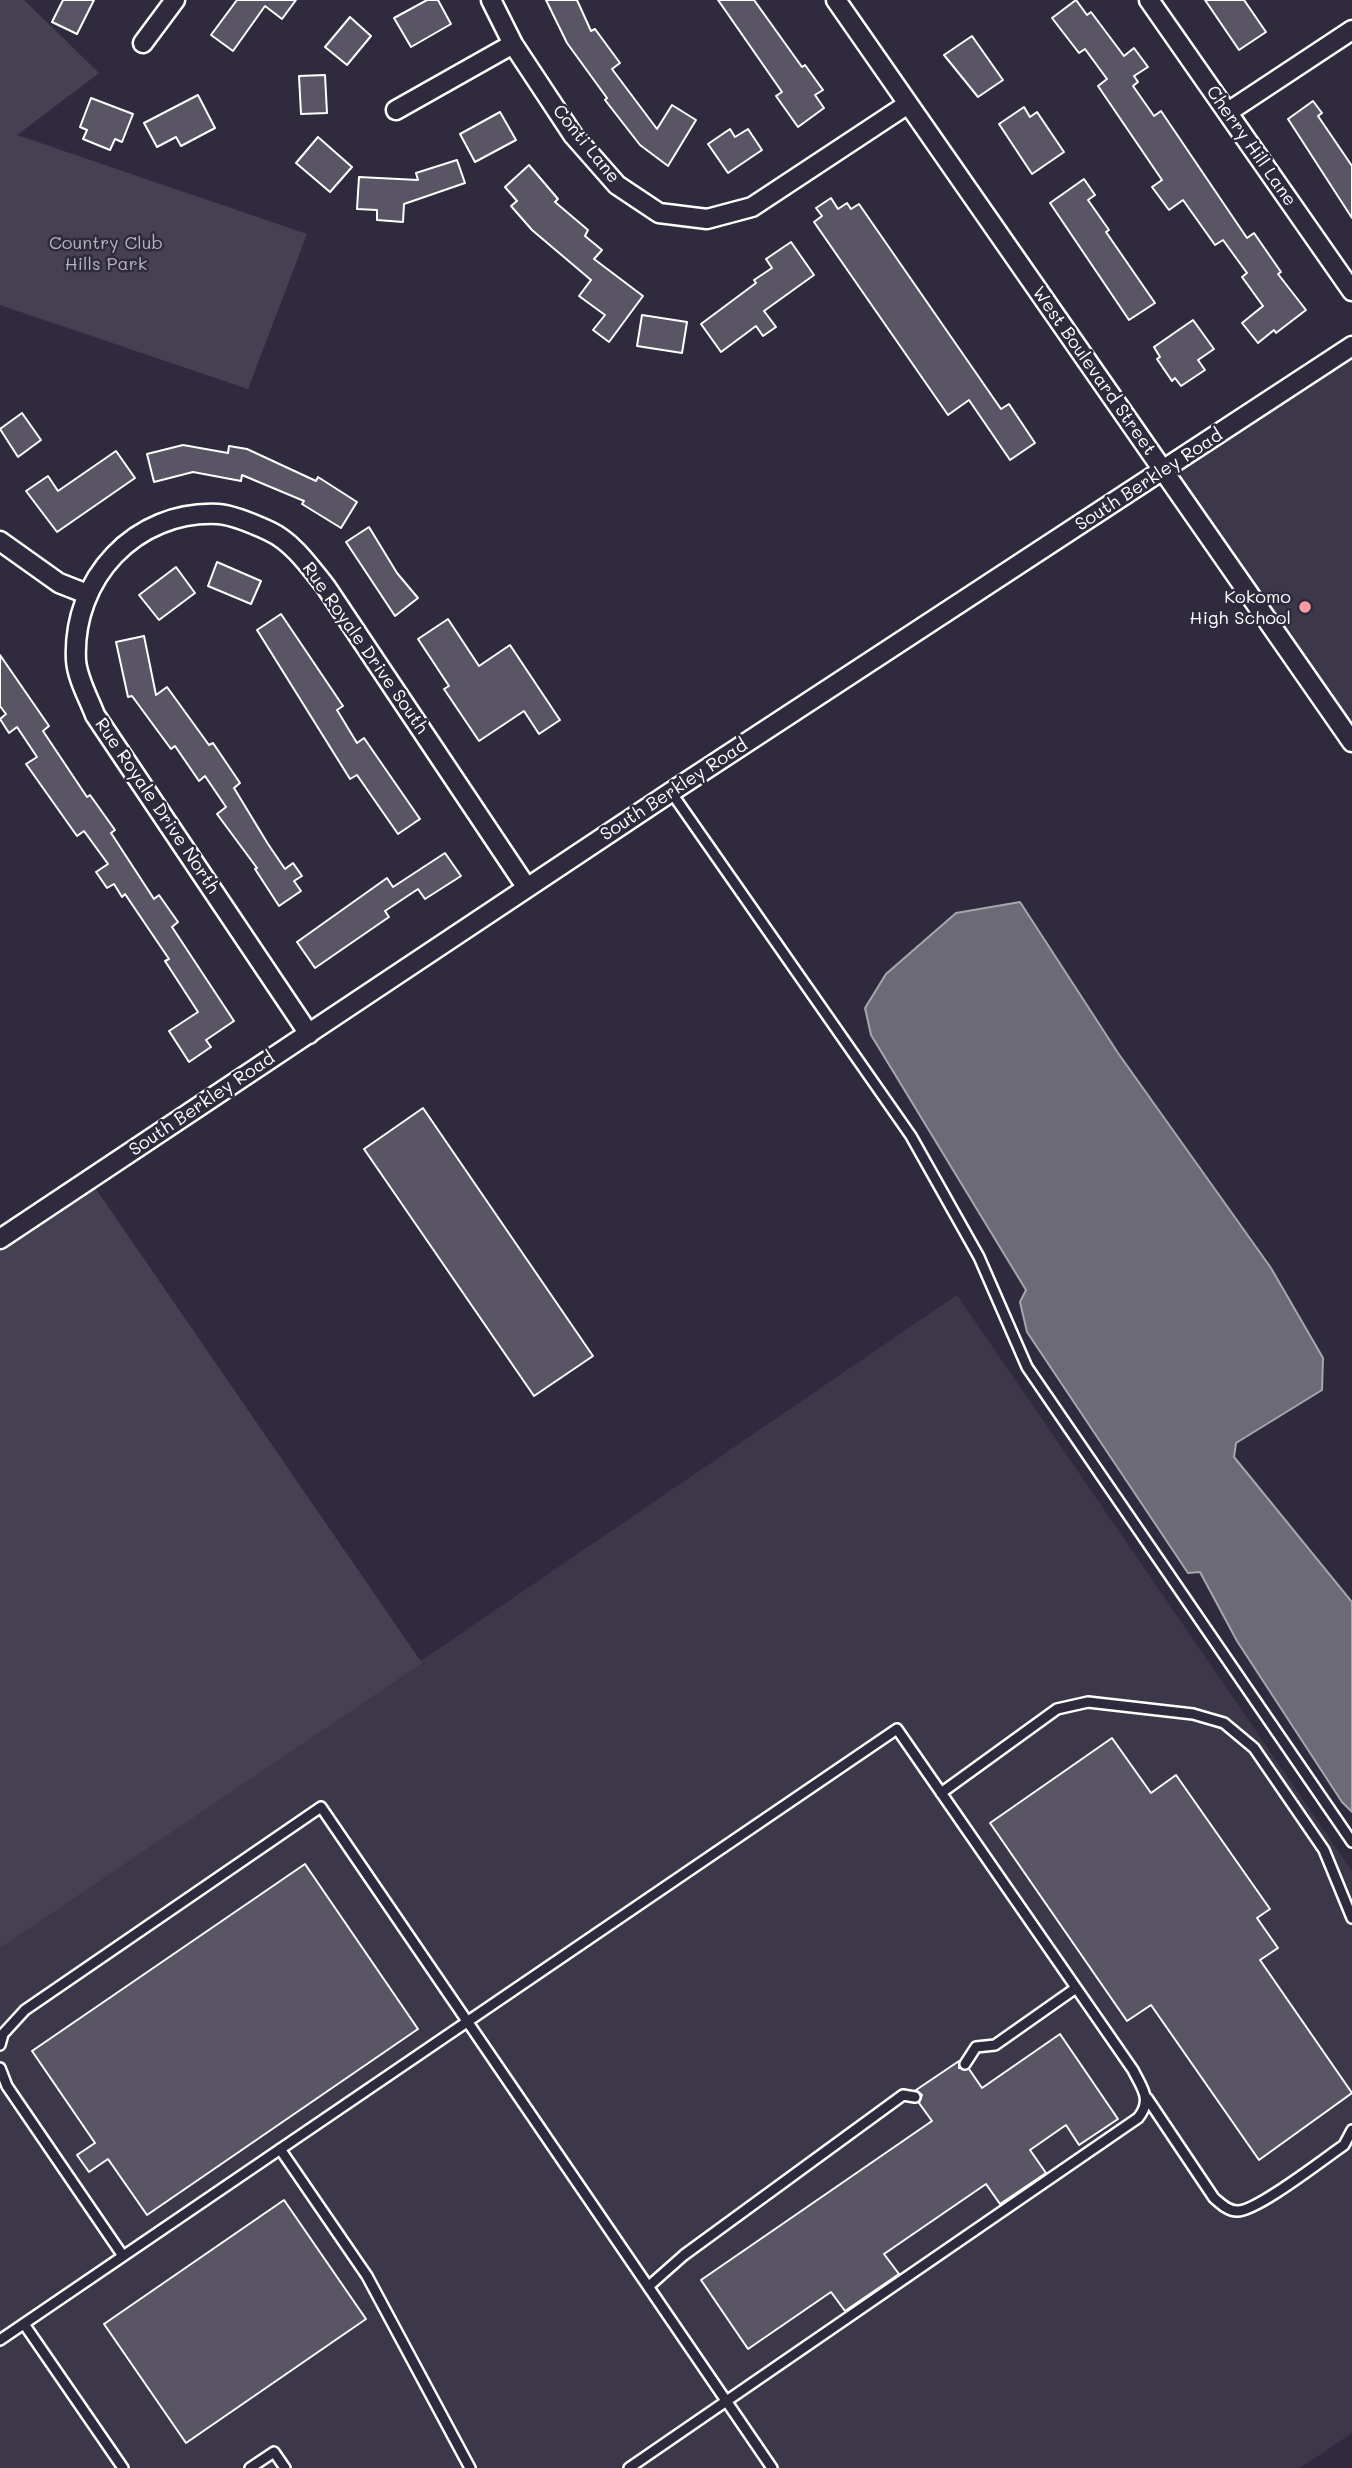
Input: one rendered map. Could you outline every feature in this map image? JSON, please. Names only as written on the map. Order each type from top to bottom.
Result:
[{"type":"street","points":[[143,43],[176,0]]},
{"type":"street","name":"Conti Lane","points":[[491,0],[513,44],[573,135],[617,185],[659,213],[707,219],[752,207],[908,104]]},
{"type":"street","name":"West Boulevard Street","points":[[836,0],[1352,742]]},
{"type":"street","name":"Cherry Hill Lane","points":[[1149,0],[1352,291]]},
{"type":"street","points":[[1228,113],[1352,30]]},
{"type":"street","points":[[396,110],[513,44]]},
{"type":"street","name":"South Berkley Road","points":[[0,1239],[671,792],[1352,346]]},
{"type":"street","name":"Rue Royale Drive South","points":[[139,533],[176,519],[220,514],[271,531],[299,553],[326,587],[527,888]]},
{"type":"street","name":"Rue Royale Drive North","points":[[139,533],[102,567],[87,594],[78,621],[76,663],[95,715],[309,1034]]},
{"type":"street","points":[[0,541],[59,583],[87,594]]},
{"type":"lane","points":[[671,792],[912,1136],[979,1257],[1027,1367],[1352,1842]]},
{"type":"lane","points":[[942,1793],[1027,1728],[1067,1707],[1088,1702],[1193,1714],[1224,1723],[1254,1748],[1324,1850],[1352,1918]]},
{"type":"lane","points":[[0,2340],[897,1729],[1133,2070],[1147,2098],[1214,2198],[1225,2208],[1238,2211],[1256,2205],[1344,2145],[1352,2130]]},
{"type":"lane","points":[[0,2045],[3,2034],[25,2010],[321,1807],[469,2020],[772,2468]]},
{"type":"lane","points":[[965,2064],[976,2047],[995,2045],[1076,1988]]},
{"type":"lane","points":[[0,2068],[7,2086],[123,2256]]},
{"type":"lane","points":[[649,2287],[684,2255],[903,2095],[915,2097]]},
{"type":"lane","points":[[629,2468],[1138,2118],[1146,2108],[1147,2098]]},
{"type":"lane","points":[[280,2149],[367,2276],[470,2468]]},
{"type":"lane","points":[[24,2324],[122,2468]]},
{"type":"lane","points":[[250,2468],[274,2452],[285,2468]]},
{"type":"shaded area","name":"Kokomo High School","points":[[1352,346],[1352,742],[1163,471]]},
{"type":"shaded area","points":[[1020,902],[1118,1053],[1271,1268],[1323,1358],[1322,1390],[1236,1443],[1234,1457],[1352,1602],[1352,1812],[1342,1802],[1237,1641],[1200,1572],[1188,1573],[1027,1332],[1020,1302],[1026,1290],[871,1035],[865,1008],[886,974],[956,913]]},
{"type":"shaded area","points":[[957,1295],[1352,1871],[1352,2433],[1300,2468],[0,2468],[0,1948]]},
{"type":"green space","name":"Country Club Hills Park","points":[[0,0],[24,0],[99,73],[17,135],[307,234],[248,389],[0,305]]},
{"type":"green space","points":[[89,1179],[422,1663],[0,1948],[0,1239]]},
{"type":"building","points":[[63,0],[94,0],[77,34],[52,22]]},
{"type":"building","points":[[237,0],[296,0],[282,19],[265,6],[233,51],[211,35]]},
{"type":"building","points":[[427,0],[438,0],[451,24],[411,47],[394,18]]},
{"type":"building","points":[[546,0],[577,0],[591,31],[595,29],[620,63],[612,69],[657,129],[672,105],[696,120],[668,166],[640,145],[605,100],[607,98],[567,43]]},
{"type":"building","points":[[718,0],[754,0],[802,67],[805,65],[823,90],[815,95],[824,108],[798,127],[776,96],[782,92]]},
{"type":"building","points":[[1076,0],[1087,15],[1091,12],[1124,56],[1134,48],[1148,67],[1134,76],[1138,82],[1133,86],[1154,116],[1161,111],[1247,238],[1254,233],[1281,272],[1278,274],[1306,310],[1276,333],[1274,330],[1258,343],[1242,323],[1263,306],[1242,277],[1247,273],[1223,240],[1215,245],[1183,200],[1169,210],[1152,187],[1162,180],[1098,86],[1107,79],[1085,49],[1079,53],[1052,18]]},
{"type":"building","points":[[1205,0],[1244,0],[1266,32],[1239,50]]},
{"type":"building","points":[[350,17],[371,36],[347,65],[325,47]]},
{"type":"building","points":[[972,36],[1003,80],[978,97],[944,55]]},
{"type":"building","points":[[325,75],[327,113],[301,114],[299,76]]},
{"type":"building","points":[[198,95],[215,128],[181,146],[176,137],[157,147],[144,123]]},
{"type":"building","points":[[91,98],[133,114],[122,142],[115,139],[110,150],[83,139],[87,130],[80,127]]},
{"type":"building","points":[[1313,101],[1322,113],[1318,116],[1352,166],[1352,218],[1288,119]]},
{"type":"building","points":[[1024,107],[1030,117],[1037,112],[1064,152],[1032,174],[999,124]]},
{"type":"building","points":[[500,112],[516,140],[475,162],[460,134]]},
{"type":"building","points":[[730,129],[735,137],[748,129],[762,150],[728,173],[708,144]]},
{"type":"building","points":[[318,137],[352,167],[330,192],[296,163]]},
{"type":"building","points":[[457,160],[465,183],[404,204],[403,222],[377,220],[377,210],[357,209],[359,177],[418,180],[416,173]]},
{"type":"building","points":[[529,165],[558,199],[555,202],[588,230],[585,236],[602,250],[594,259],[643,296],[609,342],[593,330],[605,315],[579,296],[591,280],[532,230],[511,206],[517,201],[505,187]]},
{"type":"building","points":[[1084,179],[1095,195],[1088,200],[1109,230],[1106,232],[1155,303],[1129,320],[1050,203]]},
{"type":"building","points":[[831,198],[838,209],[847,203],[851,209],[859,204],[1001,409],[1009,404],[1035,443],[1010,460],[969,400],[948,415],[814,222],[822,216],[816,208]]},
{"type":"building","points":[[791,242],[814,275],[764,311],[776,327],[763,336],[756,326],[721,352],[701,324],[756,283],[754,280],[772,268],[766,259]]},
{"type":"building","points":[[642,315],[687,322],[682,353],[637,346]]},
{"type":"building","points":[[1193,320],[1214,349],[1198,360],[1205,370],[1181,386],[1175,378],[1172,381],[1157,359],[1160,357],[1154,347]]},
{"type":"building","points":[[22,413],[41,440],[18,457],[0,429]]},
{"type":"building","points":[[183,445],[228,453],[229,446],[247,449],[316,481],[318,477],[357,502],[341,528],[302,504],[304,501],[242,475],[241,481],[193,472],[154,482],[147,454]]},
{"type":"building","points":[[116,451],[135,478],[57,532],[26,491],[48,476],[58,491]]},
{"type":"building","points":[[369,527],[397,573],[418,598],[395,616],[346,542]]},
{"type":"building","points":[[217,562],[261,581],[251,604],[208,586]]},
{"type":"building","points":[[176,567],[195,593],[159,620],[139,595]]},
{"type":"building","points":[[281,614],[343,706],[337,710],[357,743],[364,738],[420,819],[398,834],[357,775],[350,779],[257,630]]},
{"type":"building","points":[[448,619],[479,666],[510,645],[560,720],[539,734],[524,711],[479,741],[444,689],[449,686],[418,639]]},
{"type":"building","points":[[144,636],[156,695],[167,687],[209,745],[213,743],[240,783],[234,788],[268,844],[285,869],[293,863],[302,876],[294,881],[301,891],[279,906],[255,869],[257,868],[217,814],[226,807],[205,776],[199,781],[175,746],[171,749],[132,696],[128,697],[116,642]]},
{"type":"building","points":[[0,655],[49,726],[43,731],[87,797],[90,795],[115,830],[111,833],[154,899],[159,895],[178,922],[172,927],[234,1021],[206,1040],[211,1047],[189,1062],[169,1031],[198,1012],[165,961],[169,959],[125,894],[122,897],[114,884],[107,888],[96,872],[108,864],[84,831],[77,836],[26,764],[37,757],[17,727],[9,733],[0,719],[6,714],[0,706]]},
{"type":"building","points":[[445,853],[461,876],[425,899],[418,889],[385,911],[389,917],[315,968],[297,942],[387,878],[393,887]]},
{"type":"building","points":[[423,1108],[593,1356],[534,1396],[364,1149]]},
{"type":"building","points":[[1112,1738],[1151,1793],[1176,1775],[1270,1909],[1257,1918],[1278,1948],[1260,1960],[1352,2093],[1259,2160],[1151,2005],[1127,2021],[990,1823]]},
{"type":"building","points":[[305,1864],[418,2029],[147,2215],[108,2159],[89,2172],[77,2155],[95,2143],[32,2051]]},
{"type":"building","points":[[1060,2034],[1118,2119],[1079,2145],[1066,2125],[1030,2150],[1046,2173],[1000,2204],[986,2184],[884,2254],[899,2274],[845,2311],[831,2292],[748,2349],[701,2280],[932,2121],[919,2103],[922,2095],[916,2090],[959,2061],[959,2068],[969,2069],[982,2088]]},
{"type":"building","points":[[284,2200],[366,2319],[186,2443],[104,2324]]},
{"type":"place","name":"Kokomo High School","points":[[1305,607]]}]
